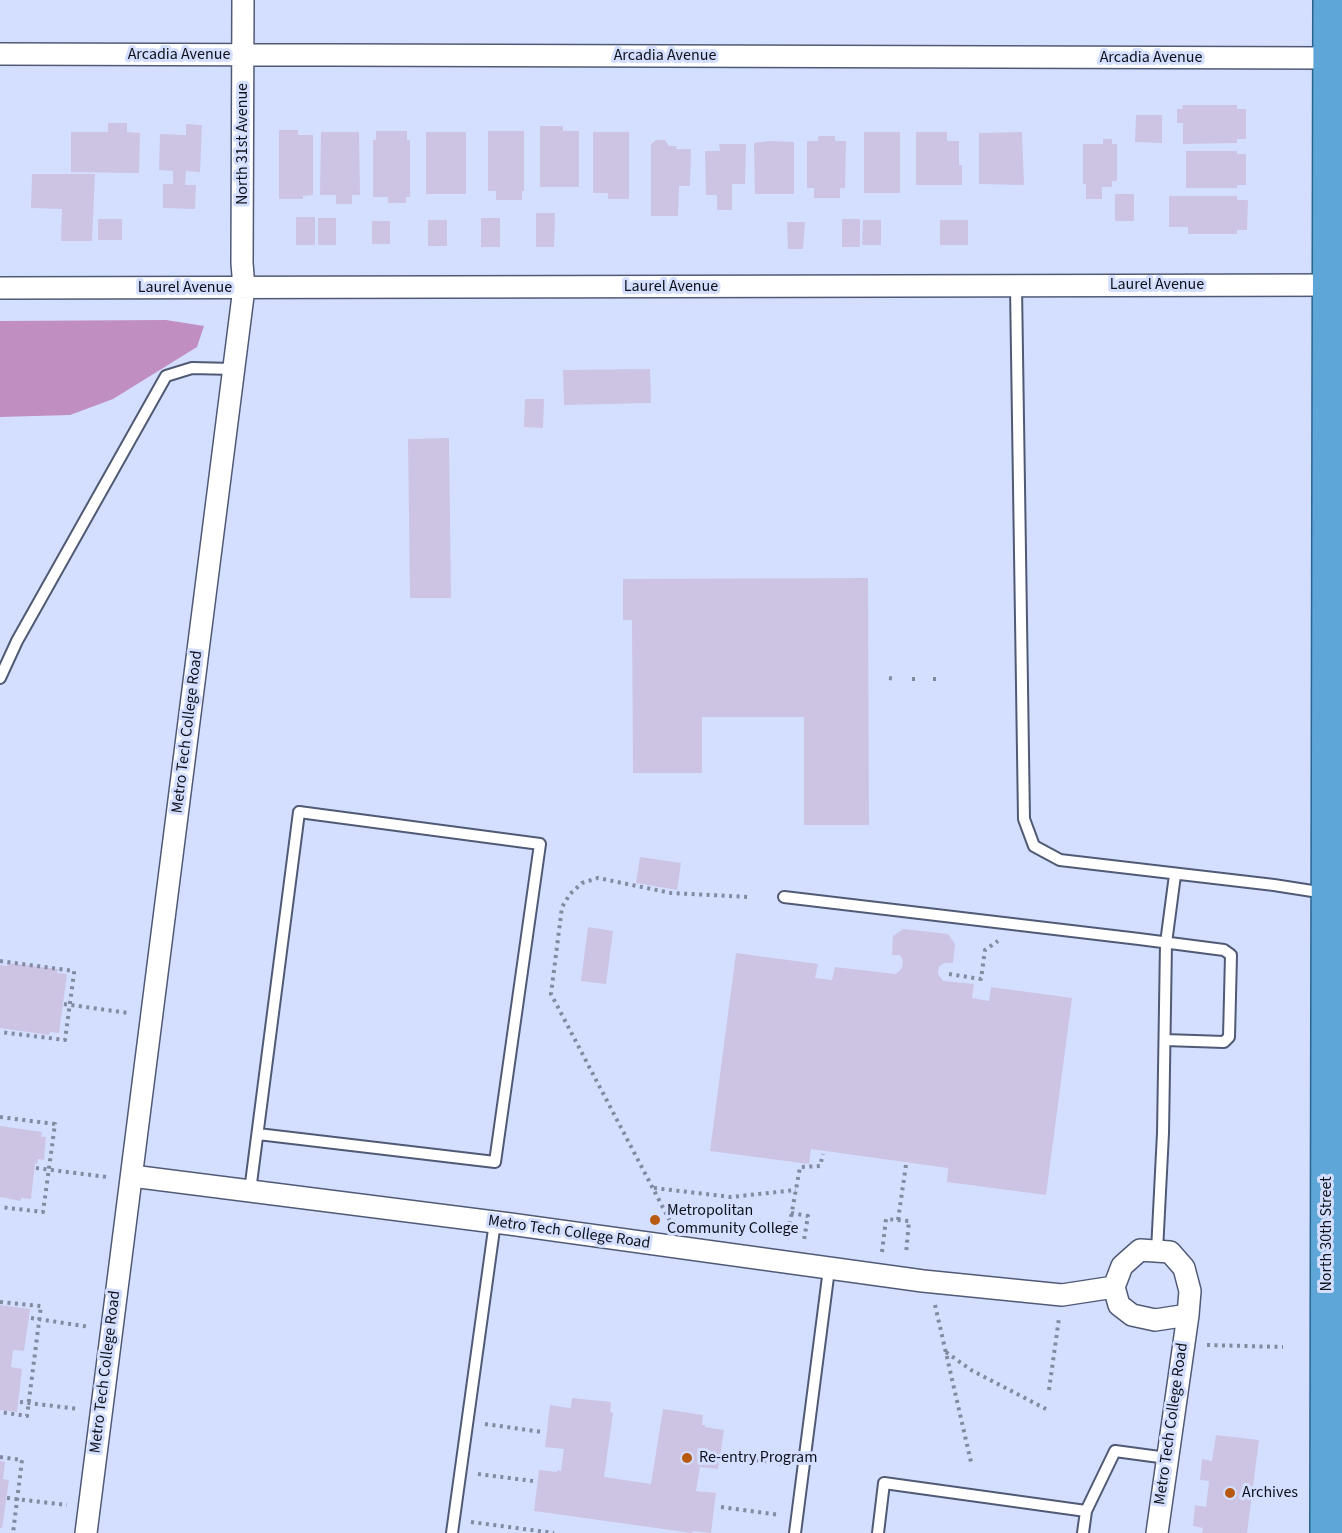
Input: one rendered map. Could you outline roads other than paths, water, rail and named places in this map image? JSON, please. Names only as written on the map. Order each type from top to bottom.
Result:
[{"type":"highway","name":"North 30th Street","points":[[1327,1533],[1328,893],[1336,385],[1330,0]]},
{"type":"street","name":"North 31st Avenue","points":[[243,0],[242,263],[244,288]]},
{"type":"street","name":"Arcadia Avenue","points":[[0,54],[1330,58]]},
{"type":"street","name":"Laurel Avenue","points":[[0,288],[1336,285]]},
{"type":"street","name":"Metro Tech College Road","points":[[86,1533],[244,288]]},
{"type":"street","name":"Metro Tech College Road","points":[[132,1176],[495,1222],[923,1281],[1062,1295],[1113,1287],[1119,1305],[1132,1315],[1155,1320],[1188,1315]]},
{"type":"street","points":[[1113,1287],[1122,1266],[1140,1250],[1157,1251]]},
{"type":"street","name":"Metro Tech College Road","points":[[1157,1251],[1170,1252],[1184,1268],[1190,1291],[1157,1533]]},
{"type":"lane","points":[[1016,286],[1024,819],[1034,846],[1060,860],[1328,893]]},
{"type":"lane","points":[[0,678],[17,641],[166,376],[192,368],[234,369]]},
{"type":"lane","points":[[250,1191],[299,812],[540,844],[495,1162],[258,1134]]},
{"type":"lane","points":[[1157,1251],[1165,1040],[1166,942],[1175,875]]},
{"type":"lane","points":[[784,897],[1166,942],[1224,950],[1230,954],[1229,1037],[1224,1042],[1165,1040]]},
{"type":"lane","points":[[452,1533],[495,1222]]},
{"type":"lane","points":[[795,1533],[829,1269]]},
{"type":"lane","points":[[1083,1533],[1086,1511],[1114,1451],[1167,1458]]},
{"type":"lane","points":[[878,1533],[884,1483],[1086,1511]]},
{"type":"place","name":"Metropolitan Community College","points":[[655,1220]]},
{"type":"place","name":"Re-entry Program","points":[[687,1458]]},
{"type":"place","name":"Archives","points":[[1230,1493]]}]
